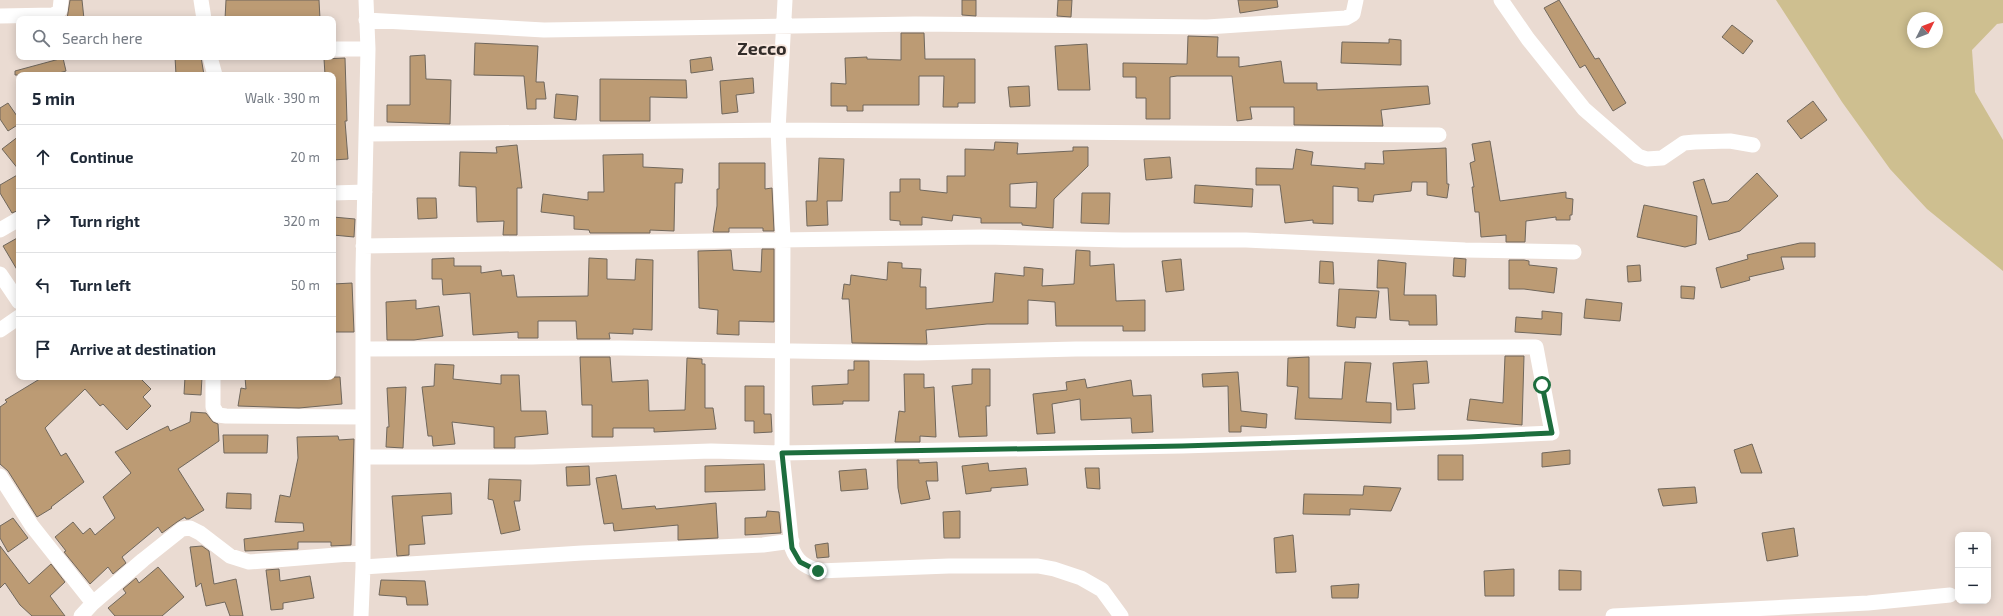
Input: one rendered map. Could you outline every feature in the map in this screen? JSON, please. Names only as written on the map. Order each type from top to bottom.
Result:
[{"type":"street","points":[[0,16],[54,15],[60,10],[61,0]]},
{"type":"street","points":[[201,0],[204,16]]},
{"type":"street","points":[[361,616],[363,560],[363,246],[368,49],[366,0]]},
{"type":"street","points":[[785,0],[785,26],[778,130],[783,239],[782,453],[792,541],[796,557],[807,567],[818,571],[1038,566],[1054,569],[1081,578],[1102,590],[1121,616]]},
{"type":"street","points":[[366,20],[544,30],[915,24],[1207,27],[1346,18],[1353,14],[1357,4],[1356,0]]},
{"type":"street","points":[[1501,0],[1528,39],[1584,109],[1638,156],[1647,159],[1662,158],[1684,143],[1730,141],[1753,145]]},
{"type":"street","points":[[336,49],[368,49]]},
{"type":"street","points":[[211,60],[214,72]]},
{"type":"street","points":[[367,134],[778,130],[1439,135]]},
{"type":"street","points":[[336,193],[365,192]]},
{"type":"street","points":[[0,230],[16,221]]},
{"type":"street","points":[[363,246],[984,237],[1122,240],[1246,240],[1465,250],[1574,252]]},
{"type":"street","points":[[0,274],[16,298]]},
{"type":"street","points":[[0,330],[16,319]]},
{"type":"street","points":[[363,349],[620,348],[783,352],[918,353],[1084,348],[1536,346],[1552,433],[1182,446],[782,453],[711,451],[532,456],[363,457]]},
{"type":"street","points":[[213,380],[213,406],[218,414],[226,416],[363,418]]},
{"type":"street","points":[[0,476],[32,526],[93,603]]},
{"type":"street","points":[[81,616],[93,603],[143,560],[182,529],[190,528],[200,533],[230,556],[249,562],[363,560],[597,552],[763,545],[792,541]]},
{"type":"street","points":[[1613,616],[1875,602],[1950,595]]},
{"type":"shaded area","points":[[1776,0],[2003,0],[2003,23],[1997,24],[1972,50],[1975,92],[2003,140],[2003,271],[1927,209],[1890,169],[1842,102]]},
{"type":"building","points":[[70,0],[82,0],[84,16],[67,16]]},
{"type":"building","points":[[226,0],[319,0],[320,16],[225,16]]},
{"type":"building","points":[[962,0],[976,0],[976,16],[962,15]]},
{"type":"building","points":[[1058,0],[1072,0],[1071,17],[1057,16]]},
{"type":"building","points":[[1238,0],[1277,0],[1278,7],[1240,13]]},
{"type":"building","points":[[1559,0],[1595,59],[1599,58],[1626,103],[1613,111],[1585,65],[1580,68],[1544,8]]},
{"type":"building","points":[[1732,25],[1753,41],[1743,54],[1722,37]]},
{"type":"building","points":[[901,33],[924,33],[925,59],[975,59],[975,103],[958,103],[958,107],[943,107],[944,76],[919,76],[919,105],[863,105],[863,111],[847,111],[847,106],[831,106],[831,83],[846,84],[845,58],[867,57],[867,59],[901,60]]},
{"type":"building","points":[[1188,36],[1218,37],[1217,57],[1239,57],[1239,67],[1281,61],[1284,83],[1317,83],[1317,90],[1428,86],[1430,104],[1381,110],[1383,126],[1294,125],[1294,107],[1250,107],[1252,119],[1237,121],[1232,76],[1177,76],[1170,77],[1170,119],[1146,119],[1146,98],[1136,98],[1136,77],[1123,77],[1123,63],[1187,64]]},
{"type":"building","points":[[1389,39],[1401,40],[1401,65],[1341,63],[1342,42],[1389,43]]},
{"type":"building","points":[[475,43],[538,46],[536,82],[544,82],[546,99],[536,99],[536,109],[527,109],[524,76],[474,75]]},
{"type":"building","points":[[1087,44],[1090,90],[1058,90],[1055,46]]},
{"type":"building","points":[[425,55],[426,79],[451,80],[450,124],[387,122],[387,105],[410,105],[410,56]]},
{"type":"building","points":[[711,57],[713,70],[691,73],[690,60]]},
{"type":"building","points":[[336,58],[345,58],[347,121],[345,121],[348,159],[336,160],[336,72],[325,72],[324,60],[336,60]]},
{"type":"building","points":[[56,60],[63,60],[66,71],[16,72],[15,75],[15,71]]},
{"type":"building","points":[[175,60],[202,60],[204,72],[176,72]]},
{"type":"building","points":[[753,78],[754,93],[736,95],[738,112],[722,114],[720,81]]},
{"type":"building","points":[[600,79],[686,80],[687,98],[650,97],[650,121],[600,121]]},
{"type":"building","points":[[1029,86],[1030,106],[1010,107],[1008,87]]},
{"type":"building","points":[[556,94],[578,96],[576,120],[554,118]]},
{"type":"building","points":[[1813,101],[1827,120],[1801,139],[1787,121]]},
{"type":"building","points":[[8,103],[16,115],[16,126],[8,131],[0,119],[0,108]]},
{"type":"building","points":[[16,138],[16,166],[2,149]]},
{"type":"building","points":[[1490,141],[1500,201],[1566,192],[1566,198],[1573,199],[1572,215],[1570,215],[1570,220],[1556,220],[1556,217],[1526,221],[1525,242],[1506,242],[1506,235],[1481,237],[1479,212],[1475,212],[1472,187],[1474,187],[1470,163],[1475,161],[1472,144]]},
{"type":"building","points":[[995,142],[1018,143],[1017,154],[1073,151],[1073,147],[1088,147],[1088,166],[1054,199],[1053,228],[1022,225],[1022,223],[981,223],[981,218],[953,215],[952,221],[922,217],[922,225],[900,225],[900,221],[890,220],[890,192],[900,192],[900,179],[920,179],[920,190],[947,193],[947,176],[965,176],[965,149],[994,150]],"holes":[[[1037,182],[1036,208],[1010,207],[1010,184]]]},
{"type":"building","points":[[517,145],[522,188],[517,188],[517,235],[503,235],[504,221],[477,222],[476,187],[459,186],[460,152],[497,153],[496,147]]},
{"type":"building","points":[[1446,148],[1447,184],[1449,184],[1447,198],[1427,195],[1427,182],[1412,182],[1411,191],[1374,195],[1373,202],[1358,201],[1358,188],[1333,186],[1333,224],[1313,223],[1313,220],[1285,223],[1280,185],[1256,185],[1256,168],[1293,169],[1296,149],[1313,152],[1311,165],[1365,169],[1365,163],[1384,164],[1383,151]]},
{"type":"building","points":[[643,154],[643,167],[683,169],[682,183],[675,183],[674,231],[650,230],[650,233],[590,233],[589,230],[574,229],[574,216],[541,212],[543,194],[588,200],[588,192],[604,192],[603,155]]},
{"type":"building","points":[[1170,157],[1172,178],[1146,180],[1144,159]]},
{"type":"building","points":[[819,158],[844,159],[842,201],[827,201],[828,225],[807,226],[806,201],[817,201]]},
{"type":"building","points":[[719,163],[765,163],[765,189],[772,188],[774,231],[763,231],[763,228],[729,228],[729,232],[713,232],[717,206],[717,189],[719,189]]},
{"type":"building","points":[[1757,173],[1778,196],[1740,231],[1709,240],[1693,182],[1704,179],[1712,204],[1728,201]]},
{"type":"building","points":[[16,176],[16,211],[12,213],[0,193],[0,185]]},
{"type":"building","points":[[1195,185],[1253,189],[1252,207],[1194,203]]},
{"type":"building","points":[[1082,193],[1110,193],[1109,224],[1081,223]]},
{"type":"building","points":[[417,198],[436,198],[437,218],[418,219]]},
{"type":"building","points":[[1644,205],[1697,216],[1696,244],[1685,247],[1637,237]]},
{"type":"building","points":[[336,217],[355,219],[354,237],[336,235]]},
{"type":"building","points":[[16,239],[16,268],[3,246]]},
{"type":"building","points":[[1800,243],[1815,243],[1815,257],[1781,257],[1784,269],[1749,277],[1750,280],[1721,288],[1716,268],[1748,259],[1747,255]]},
{"type":"building","points":[[762,249],[774,249],[774,322],[739,321],[739,335],[717,334],[718,310],[699,308],[698,251],[731,250],[733,270],[761,272]]},
{"type":"building","points":[[1076,250],[1090,251],[1090,266],[1114,264],[1116,301],[1145,300],[1145,331],[1123,331],[1123,326],[1056,326],[1055,302],[1028,300],[1028,324],[987,324],[926,330],[927,344],[852,343],[849,299],[842,299],[844,284],[850,285],[851,275],[887,280],[888,262],[902,263],[902,268],[921,269],[920,287],[926,287],[926,309],[993,302],[995,273],[1024,276],[1024,267],[1043,269],[1042,286],[1074,284]]},
{"type":"building","points":[[454,258],[454,266],[481,266],[481,273],[501,270],[502,276],[514,275],[517,297],[588,296],[589,258],[607,259],[607,279],[635,280],[636,259],[653,260],[652,330],[633,329],[633,334],[609,333],[610,339],[577,339],[576,321],[538,321],[538,338],[518,338],[518,332],[473,335],[470,293],[443,295],[442,279],[432,279],[432,259]]},
{"type":"building","points":[[1454,258],[1466,259],[1465,277],[1453,276]]},
{"type":"building","points":[[1181,259],[1184,290],[1166,292],[1162,261]]},
{"type":"building","points":[[1378,260],[1406,263],[1404,295],[1436,295],[1437,325],[1409,325],[1409,321],[1390,320],[1388,288],[1377,288]]},
{"type":"building","points":[[1509,260],[1524,260],[1529,261],[1529,265],[1557,268],[1554,293],[1524,289],[1509,289]]},
{"type":"building","points":[[1320,261],[1333,262],[1334,284],[1319,283]]},
{"type":"building","points":[[1640,265],[1641,281],[1628,282],[1627,266]]},
{"type":"building","points":[[352,283],[354,332],[336,332],[336,284]]},
{"type":"building","points":[[1681,286],[1695,287],[1694,299],[1681,298]]},
{"type":"building","points":[[1339,289],[1379,291],[1376,318],[1356,317],[1355,328],[1337,326]]},
{"type":"building","points":[[1586,299],[1622,303],[1620,321],[1584,318]]},
{"type":"building","points":[[416,300],[416,309],[439,306],[443,336],[414,340],[387,340],[386,302]]},
{"type":"building","points":[[1542,311],[1562,313],[1561,335],[1515,332],[1516,317],[1542,319]]},
{"type":"building","points":[[1505,356],[1524,356],[1522,425],[1467,420],[1470,399],[1503,403]]},
{"type":"building","points":[[580,357],[610,357],[612,382],[648,380],[649,411],[685,410],[687,358],[702,359],[702,364],[705,364],[705,408],[713,408],[716,429],[654,432],[654,428],[613,428],[613,437],[592,437],[592,405],[582,405]]},
{"type":"building","points":[[1309,357],[1309,398],[1342,399],[1345,362],[1371,363],[1366,402],[1391,403],[1391,423],[1295,419],[1298,387],[1287,386],[1288,358]]},
{"type":"building","points":[[854,361],[869,361],[869,401],[843,401],[843,404],[813,405],[812,386],[848,384],[848,370],[854,370]]},
{"type":"building","points":[[1427,361],[1429,383],[1413,384],[1415,409],[1397,410],[1393,363]]},
{"type":"building","points":[[435,364],[454,365],[453,379],[501,384],[501,375],[519,375],[521,411],[546,411],[548,434],[515,437],[515,448],[494,448],[494,427],[452,422],[455,444],[433,446],[432,436],[428,436],[422,387],[434,386]]},
{"type":"building","points":[[972,369],[990,369],[990,406],[986,406],[987,436],[959,437],[952,386],[972,384]]},
{"type":"building","points":[[1238,372],[1241,411],[1267,414],[1266,428],[1241,426],[1241,432],[1229,432],[1228,386],[1203,387],[1202,374]]},
{"type":"building","points":[[904,374],[924,374],[924,388],[934,387],[936,437],[920,436],[920,442],[895,442],[899,411],[905,412]]},
{"type":"building","points":[[336,377],[340,377],[342,404],[299,408],[238,406],[241,388],[246,389],[245,380],[336,380]]},
{"type":"building","points":[[1085,379],[1087,388],[1131,380],[1133,396],[1151,395],[1153,432],[1132,433],[1131,418],[1081,420],[1080,399],[1052,404],[1055,433],[1037,434],[1033,394],[1067,390],[1066,382]]},
{"type":"building","points":[[38,380],[142,380],[151,389],[143,397],[151,406],[127,430],[103,404],[100,406],[85,389],[45,428],[61,456],[66,453],[84,482],[51,507],[52,508],[37,517],[8,471],[0,464],[0,407],[7,402],[5,400]]},
{"type":"building","points":[[185,380],[202,380],[201,395],[184,394]]},
{"type":"building","points":[[745,386],[764,386],[764,414],[771,414],[772,432],[754,433],[754,421],[745,421]]},
{"type":"building","points":[[406,387],[403,448],[386,447],[387,427],[389,427],[387,388]]},
{"type":"building","points":[[191,412],[206,413],[213,422],[218,424],[219,441],[178,469],[204,510],[189,519],[186,519],[185,517],[162,533],[158,527],[122,557],[126,563],[113,574],[108,567],[90,584],[64,552],[66,551],[55,537],[73,522],[83,534],[90,528],[95,535],[115,518],[103,497],[131,473],[115,452],[168,426],[170,431],[190,422]]},
{"type":"building","points":[[223,435],[268,435],[267,453],[224,453]]},
{"type":"building","points":[[338,436],[339,440],[354,439],[351,545],[331,546],[331,542],[298,542],[298,549],[245,551],[244,539],[304,531],[303,523],[275,522],[280,495],[290,497],[298,458],[297,437]]},
{"type":"building","points":[[1752,444],[1762,473],[1741,473],[1734,450]]},
{"type":"building","points":[[1570,450],[1570,464],[1542,467],[1542,453]]},
{"type":"building","points":[[1438,455],[1463,455],[1463,480],[1438,480]]},
{"type":"building","points":[[897,460],[919,460],[919,463],[937,462],[938,481],[926,481],[930,499],[901,504],[898,488]]},
{"type":"building","points":[[988,463],[989,471],[1026,468],[1028,485],[991,488],[991,491],[966,494],[962,466]]},
{"type":"building","points":[[764,464],[765,490],[705,492],[705,466]]},
{"type":"building","points":[[589,466],[590,485],[567,486],[566,467]]},
{"type":"building","points":[[1085,468],[1099,468],[1100,489],[1087,488]]},
{"type":"building","points":[[866,469],[868,489],[841,491],[839,471]]},
{"type":"building","points":[[616,475],[622,509],[655,506],[656,509],[716,503],[718,538],[678,540],[678,525],[614,531],[613,523],[604,524],[596,478]]},
{"type":"building","points":[[489,479],[521,480],[520,501],[514,501],[520,530],[501,534],[493,500],[488,499]]},
{"type":"building","points":[[1364,486],[1401,488],[1391,511],[1350,509],[1350,515],[1303,514],[1304,494],[1363,495]]},
{"type":"building","points":[[1695,487],[1697,503],[1663,506],[1658,489]]},
{"type":"building","points":[[227,493],[251,494],[251,509],[226,508]]},
{"type":"building","points":[[451,493],[452,514],[422,516],[425,544],[409,545],[409,555],[397,556],[392,496]]},
{"type":"building","points":[[767,511],[779,512],[781,533],[745,535],[745,518],[766,517]]},
{"type":"building","points":[[960,511],[960,538],[944,538],[943,512]]},
{"type":"building","points":[[13,518],[28,538],[8,552],[0,538],[0,526]]},
{"type":"building","points":[[1794,528],[1798,556],[1767,561],[1762,533]]},
{"type":"building","points":[[1293,535],[1296,572],[1276,573],[1274,538]]},
{"type":"building","points":[[828,543],[829,557],[817,558],[815,545]]},
{"type":"building","points":[[0,546],[29,584],[51,564],[65,582],[50,596],[65,616],[32,616],[20,605],[5,583],[0,588]]},
{"type":"building","points":[[202,546],[209,551],[214,584],[236,579],[243,616],[230,616],[225,602],[206,606],[201,583],[196,587],[190,547]]},
{"type":"building","points":[[158,567],[184,597],[162,616],[115,616],[108,608],[126,593],[123,589],[136,578],[139,583]]},
{"type":"building","points":[[279,569],[280,581],[310,576],[314,598],[283,603],[283,609],[271,610],[266,570]]},
{"type":"building","points":[[1514,569],[1514,596],[1485,596],[1484,571]]},
{"type":"building","points":[[1559,570],[1581,571],[1581,590],[1559,590]]},
{"type":"building","points":[[381,580],[425,581],[428,605],[407,605],[406,597],[379,595]]},
{"type":"building","points":[[1359,584],[1358,598],[1332,598],[1331,586]]},
{"type":"district","name":"Zecco","points":[[762,48]]},
{"type":"route","points":[[818,571],[807,567],[800,562],[792,548],[782,453],[940,451],[1097,446],[1182,446],[1552,433],[1542,385]]}]
